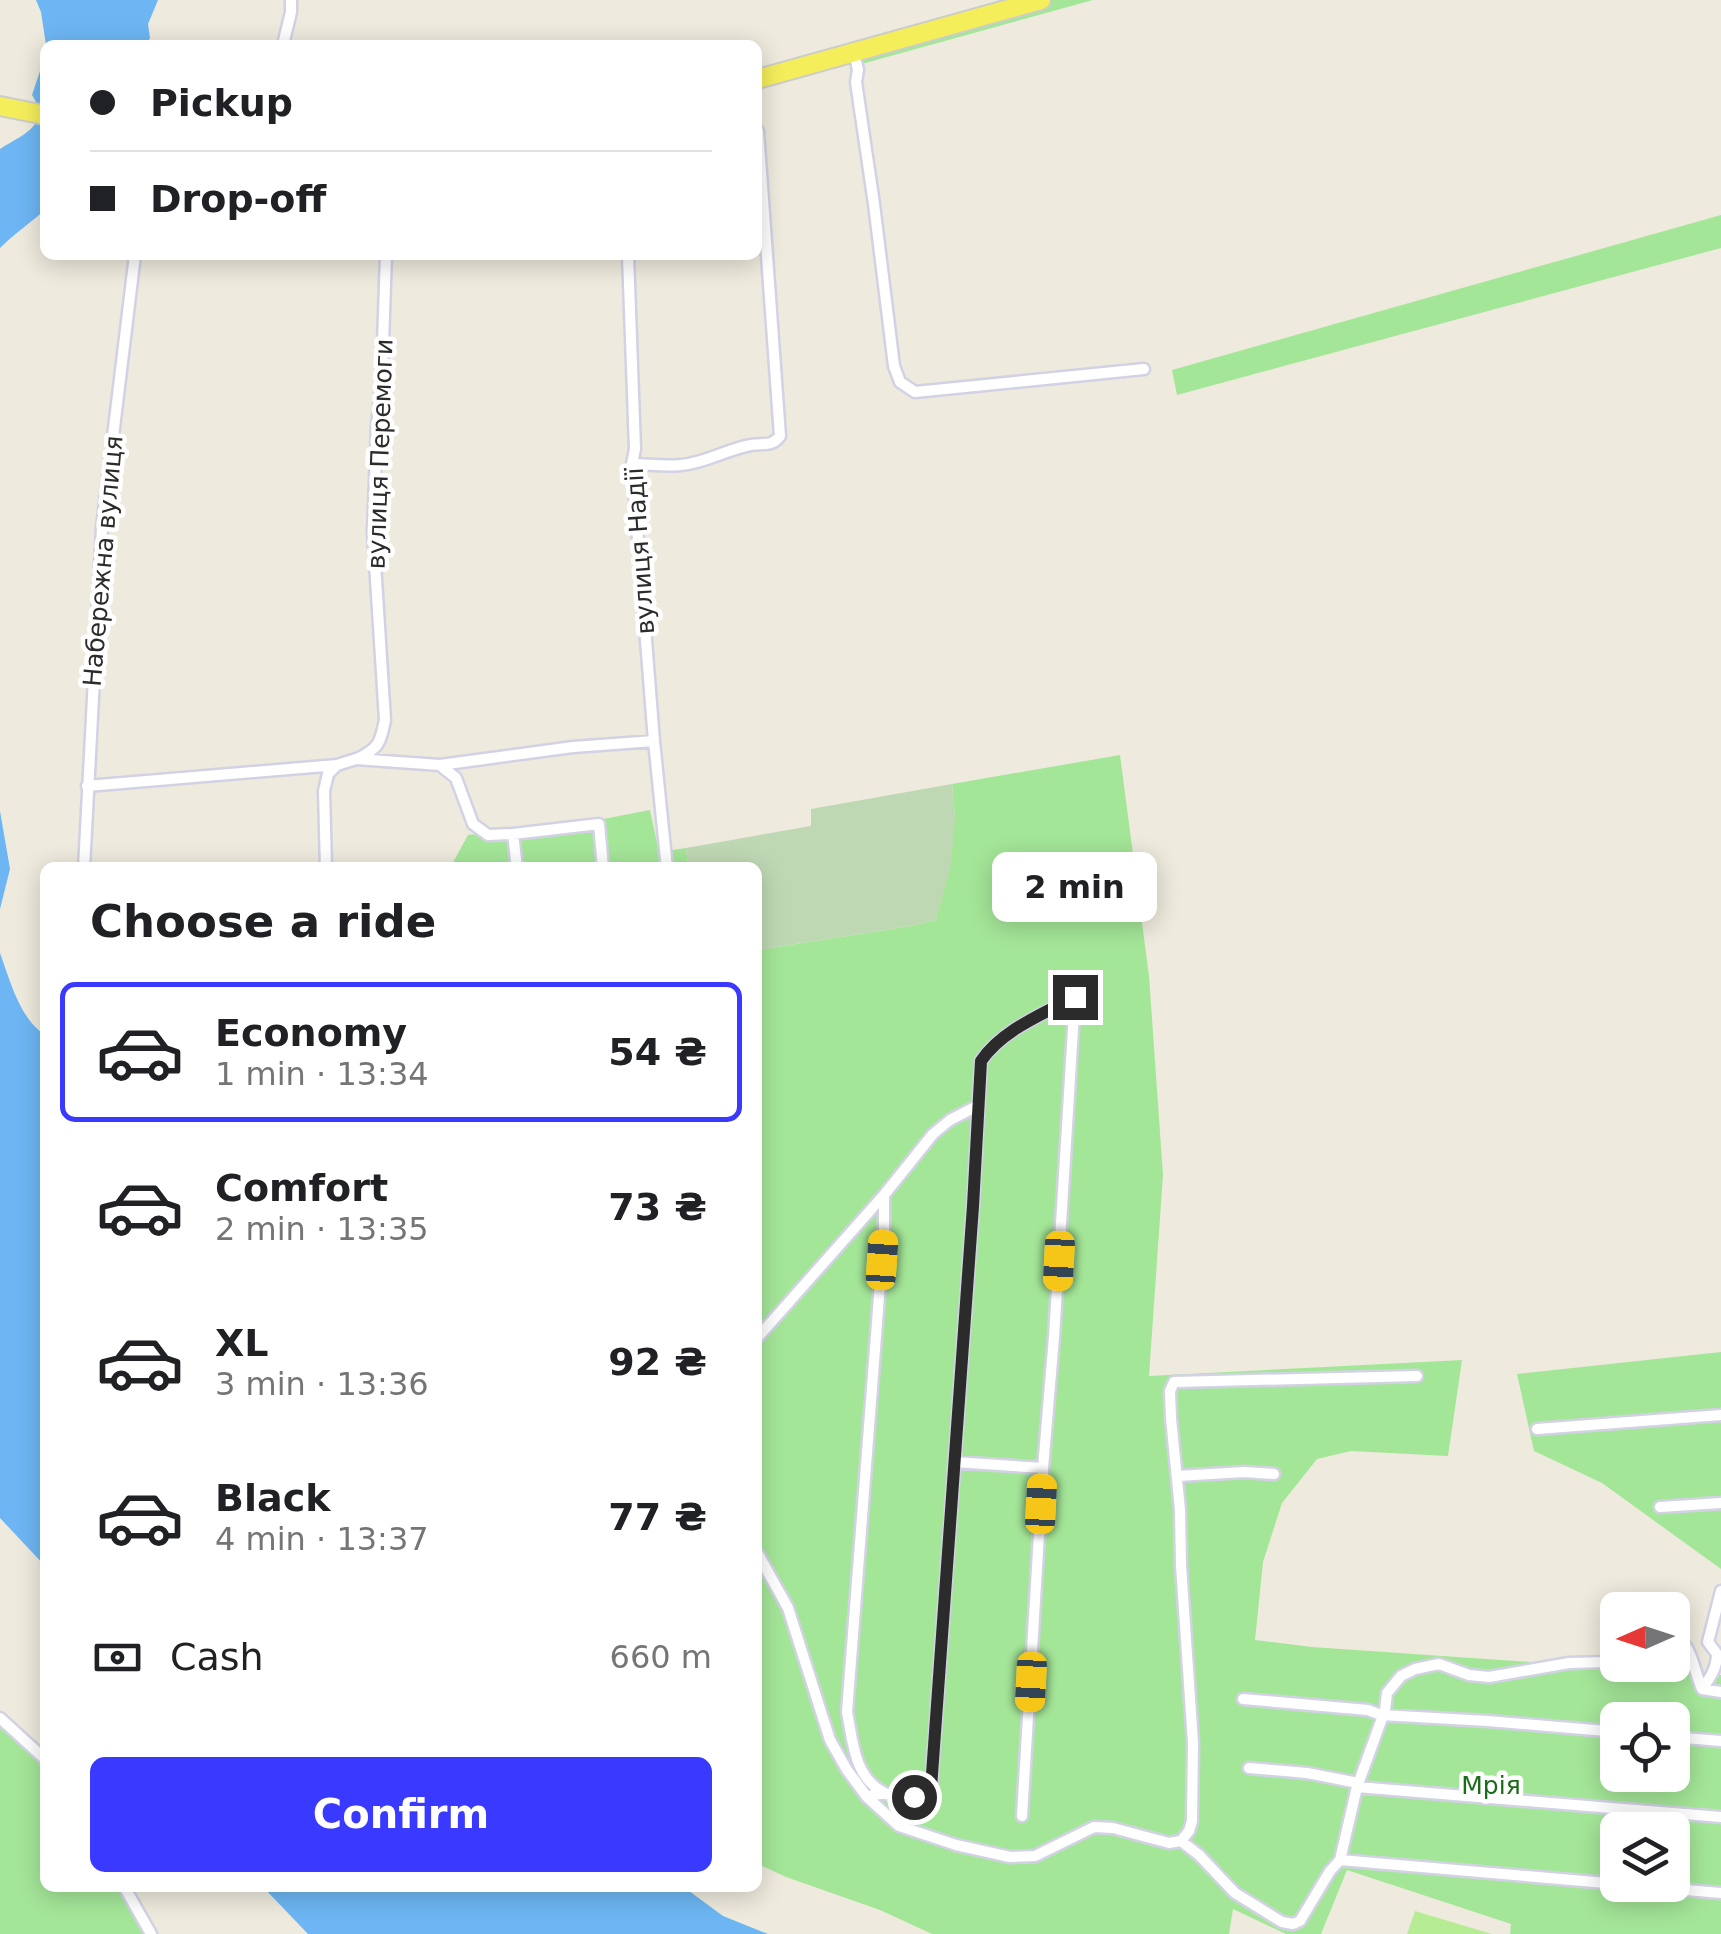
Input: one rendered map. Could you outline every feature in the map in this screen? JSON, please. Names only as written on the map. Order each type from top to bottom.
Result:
[{"type":"main road","points":[[762,78],[1042,0]]},
{"type":"main road","points":[[0,106],[40,114]]},
{"type":"street","points":[[284,40],[291,0]]},
{"type":"street","points":[[854,52],[894,366],[900,382],[915,392],[1144,369]]},
{"type":"street","points":[[632,464],[681,466],[736,448],[769,444],[780,436],[762,186]]},
{"type":"street","name":"Набережна вулиця","points":[[84,862],[102,526],[134,260]]},
{"type":"street","name":"вулиця Перемоги","points":[[356,759],[375,750],[385,720],[373,532],[386,260]]},
{"type":"street","name":"вулиця Надії","points":[[628,260],[635,448],[632,464],[666,862]]},
{"type":"street","points":[[87,786],[337,766],[356,759],[440,766],[573,747],[654,741]]},
{"type":"street","points":[[326,862],[324,791],[328,774],[337,766]]},
{"type":"street","points":[[440,766],[456,778],[473,824],[488,835],[599,824],[602,862]]},
{"type":"street","points":[[513,834],[516,862]]},
{"type":"street","points":[[867,1797],[886,1793],[914,1797],[931,1788],[981,1061],[990,1048],[1075,997],[1022,1816]]},
{"type":"street","points":[[762,1332],[933,1134],[979,1105]]},
{"type":"street","points":[[884,1195],[878,1323],[847,1712],[856,1761],[874,1788],[886,1793]]},
{"type":"street","points":[[1181,1842],[1190,1831],[1192,1820],[1193,1743],[1178,1476],[1171,1418],[1170,1391],[1174,1382],[1417,1376]]},
{"type":"street","points":[[1537,1429],[1721,1414]]},
{"type":"street","points":[[954,1462],[1043,1468]]},
{"type":"street","points":[[1178,1476],[1274,1474]]},
{"type":"street","points":[[1660,1507],[1721,1503]]},
{"type":"street","points":[[762,1561],[788,1608],[830,1740],[867,1797],[899,1826],[956,1846],[1010,1857],[1035,1856],[1094,1827],[1113,1828],[1168,1843],[1181,1842],[1199,1854],[1235,1892],[1282,1922],[1292,1924],[1300,1921],[1340,1860],[1357,1785],[1385,1710],[1389,1688],[1401,1676],[1439,1664],[1469,1675],[1489,1677],[1569,1663],[1600,1662]]},
{"type":"street","points":[[1702,1689],[1717,1660],[1718,1654],[1708,1642],[1721,1591]]},
{"type":"street","points":[[1690,1656],[1702,1689]]},
{"type":"street","points":[[1702,1689],[1721,1692]]},
{"type":"street","points":[[1242,1699],[1368,1710],[1381,1715],[1600,1731]]},
{"type":"street","points":[[0,1718],[40,1754]]},
{"type":"street","points":[[1690,1739],[1721,1742]]},
{"type":"street","points":[[1248,1768],[1308,1773],[1357,1785],[1721,1818]]},
{"type":"street","points":[[1340,1860],[1600,1882]]},
{"type":"street","points":[[1690,1890],[1721,1893]]},
{"type":"street","points":[[127,1892],[150,1934]]},
{"type":"green space","points":[[1049,0],[1093,0],[858,65],[857,54]]},
{"type":"green space","points":[[1721,215],[1721,248],[1177,395],[1172,370]]},
{"type":"green space","name":"Мрія","points":[[1120,755],[1149,976],[1163,1175],[1149,1376],[1462,1360],[1448,1456],[1351,1451],[1317,1459],[1282,1503],[1263,1562],[1255,1640],[1600,1667],[1600,1682],[1690,1682],[1690,1673],[1721,1675],[1721,1934],[1510,1934],[1511,1924],[1347,1870],[1321,1934],[1286,1934],[1233,1909],[1229,1934],[932,1934],[762,1866],[762,1569],[791,1630],[819,1725],[827,1724],[801,1627],[762,1550],[762,949],[936,920],[955,818],[952,784]]},
{"type":"green space","points":[[952,784],[955,818],[951,865],[936,920],[762,949],[762,862],[687,862],[686,848],[811,826],[811,809]]},
{"type":"green space","points":[[650,810],[659,852],[686,848],[687,862],[453,862],[468,835]]},
{"type":"green space","points":[[1721,1352],[1721,1569],[1602,1483],[1534,1451],[1517,1374]]},
{"type":"green space","points":[[0,1718],[40,1754],[40,1892],[127,1892],[151,1934],[0,1934]]},
{"type":"green space","points":[[1415,1911],[1492,1934],[1407,1934]]},
{"type":"water","points":[[36,0],[158,0],[148,24],[149,40],[45,40]]},
{"type":"water","points":[[40,71],[40,214],[0,248],[0,149],[36,122],[37,106],[32,95]]},
{"type":"water","points":[[0,811],[10,869],[0,909]]},
{"type":"water","points":[[0,953],[22,1009],[40,1031],[40,1561],[0,1518]]},
{"type":"water","points":[[268,1892],[690,1892],[723,1916],[768,1934],[308,1934]]},
{"type":"route","points":[[914,1797],[931,1788],[981,1061],[990,1048],[1075,997]]}]
